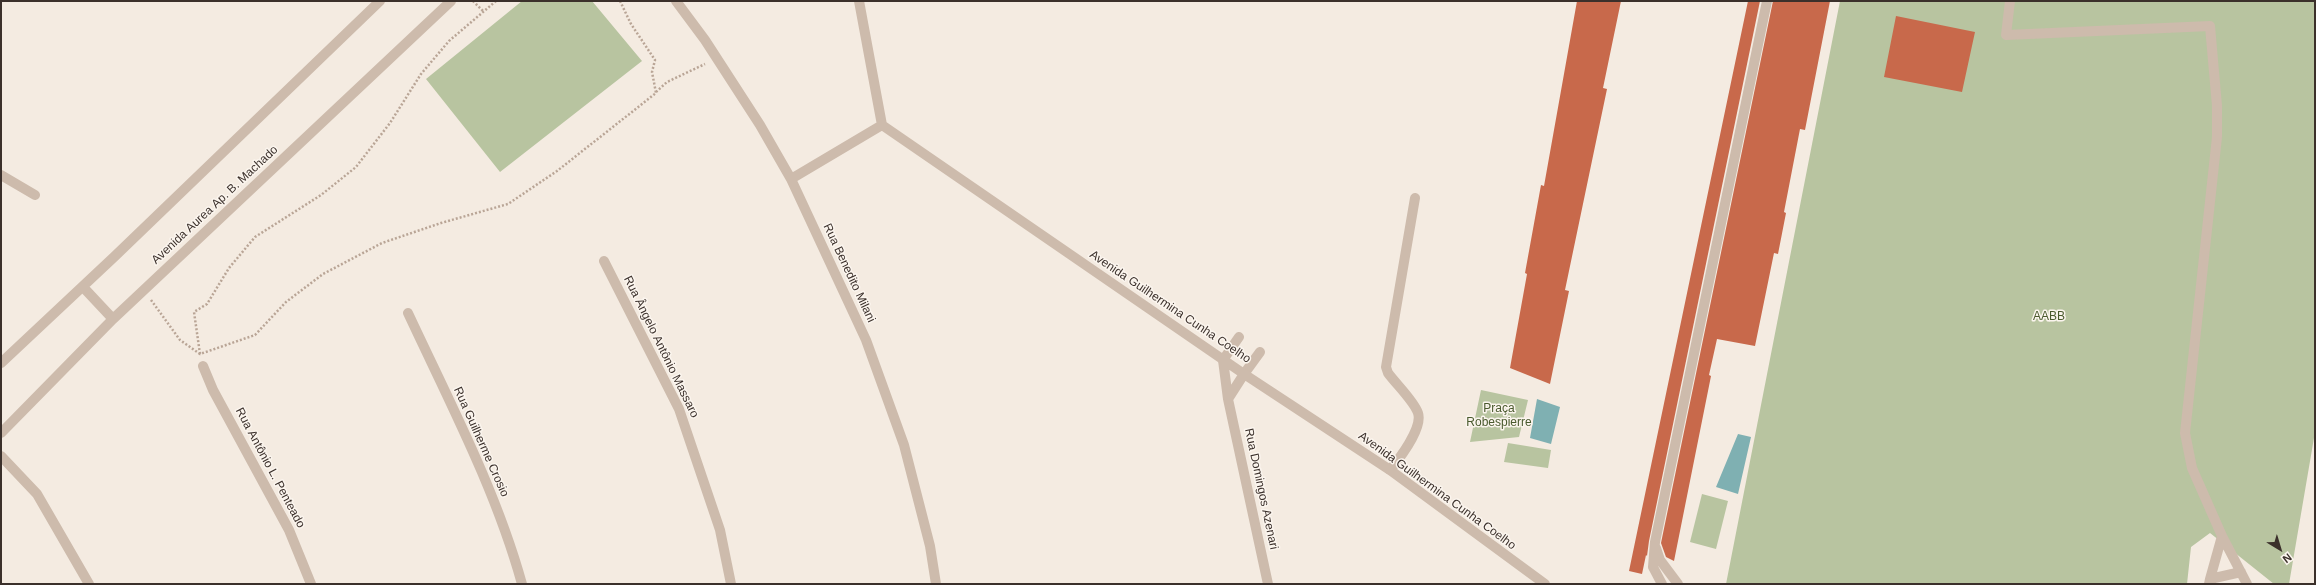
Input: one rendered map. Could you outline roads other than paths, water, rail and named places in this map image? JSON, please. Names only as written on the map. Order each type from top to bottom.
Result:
[{"type":"street","points":[[1,363],[83,287],[380,1]]},
{"type":"street","name":"Avenida Aurea Ap. B. Machado","points":[[1,433],[143,290],[451,1]]},
{"type":"street","name":"Rua Benedito Milani","points":[[676,1],[716,57],[760,125],[791,179],[866,340],[902,437],[930,546],[936,584]]},
{"type":"street","points":[[791,179],[882,125],[859,1]]},
{"type":"street","points":[[1662,584],[1652,566],[1655,542],[1767,1]]},
{"type":"street","points":[[2010,1],[2006,35],[2210,26],[2217,106],[2217,137],[2185,433],[2192,468],[2222,536],[2247,584]]},
{"type":"street","name":"Avenida Guilhermina Cunha Coelho","points":[[882,125],[1223,360],[1390,470],[1546,584]]},
{"type":"street","points":[[1,175],[35,195]]},
{"type":"street","points":[[1390,470],[1407,448],[1419,420],[1415,407],[1388,373],[1386,367],[1415,198]]},
{"type":"street","name":"Rua Ângelo Antônio Massaro","points":[[604,261],[679,409],[720,530],[731,584]]},
{"type":"street","points":[[83,287],[113,319]]},
{"type":"street","name":"Rua Guilherme Crosio","points":[[408,313],[472,450],[513,550],[522,584]]},
{"type":"street","points":[[1223,360],[1240,337]]},
{"type":"street","points":[[1228,399],[1260,352]]},
{"type":"street","name":"Rua Domingos Azenari","points":[[1223,360],[1228,399],[1268,584]]},
{"type":"street","name":"Rua Antônio L. Penteado","points":[[203,366],[213,390],[289,530],[310,584]]},
{"type":"street","points":[[1,456],[37,494],[89,584]]},
{"type":"street","points":[[2209,581],[2222,536]]},
{"type":"street","points":[[1655,542],[1660,560],[1678,584]]},
{"type":"street","points":[[2209,581],[2241,572]]},
{"type":"water","points":[[1537,399],[1560,407],[1551,444],[1530,438]]},
{"type":"water","points":[[1738,434],[1751,437],[1738,494],[1716,487]]},
{"type":"park label","name":"AABB","points":[[2049,317]]},
{"type":"park label","name":"Praça Robespierre","points":[[1499,416]]}]
